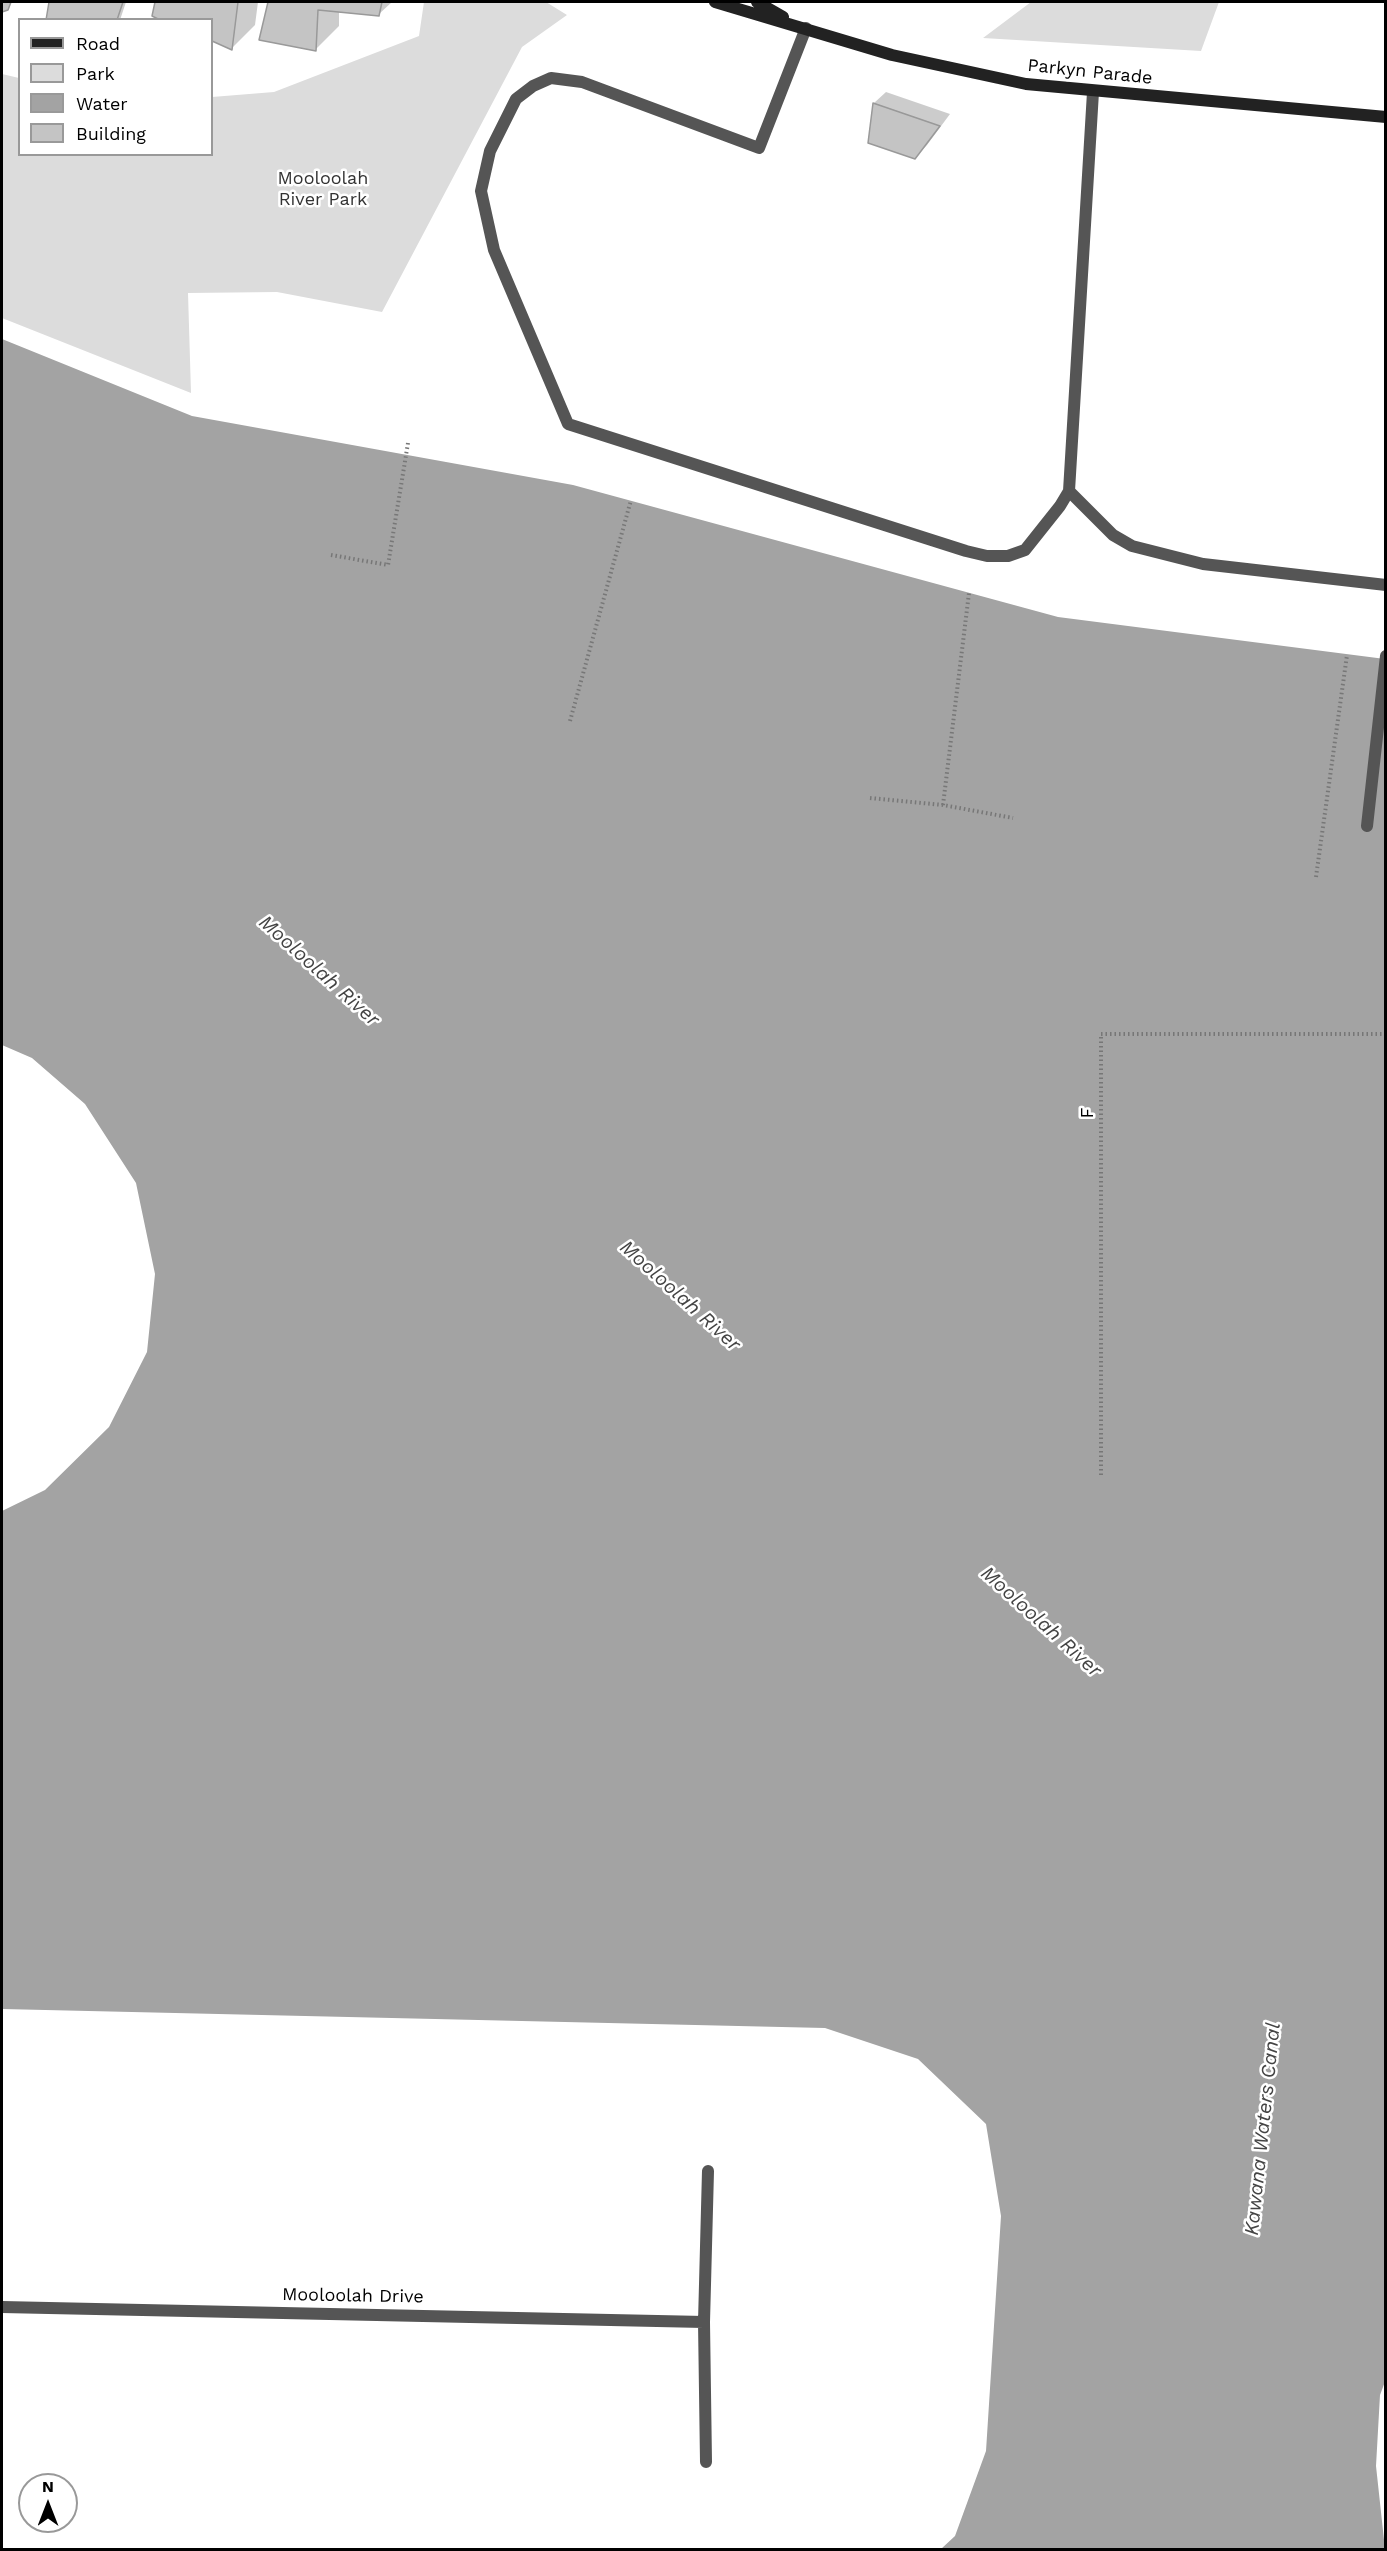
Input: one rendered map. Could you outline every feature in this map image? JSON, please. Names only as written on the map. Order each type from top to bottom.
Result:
[{"type":"street","name":"Parkyn Parade","points":[[714,2],[801,26],[892,55],[1026,84],[1093,92],[1386,117]]},
{"type":"street","name":"Parkyn Parade","points":[[757,2],[801,26]]},
{"type":"street","points":[[801,26],[759,148],[582,82],[551,78],[533,86],[516,99],[490,151],[481,191],[494,250],[568,424],[987,556],[1008,556],[1024,550],[1060,507],[1069,491],[1093,92]]},
{"type":"street","points":[[1069,491],[1113,535],[1132,546],[1203,564],[1386,585]]},
{"type":"street","points":[[1367,826],[1386,656]]},
{"type":"street","points":[[706,2462],[704,2322],[708,2171]]},
{"type":"street","name":"Mooloolah Drive","points":[[2,2307],[704,2322]]},
{"type":"path","points":[[331,555],[387,565],[408,443]]},
{"type":"path","points":[[570,721],[630,500]]},
{"type":"path","points":[[943,805],[969,592]]},
{"type":"path","points":[[1316,877],[1347,655]]},
{"type":"path","points":[[870,798],[943,805],[1013,818]]},
{"type":"path","name":"F","points":[[1101,1475],[1101,1034],[1386,1034]]},
{"type":"green space","name":"Mooloolah River Park","points":[[424,2],[546,2],[567,15],[522,47],[382,312],[277,292],[188,293],[191,393],[2,318],[2,74],[18,78],[18,156],[213,156],[213,97],[274,92],[419,36]]},
{"type":"green space","points":[[1031,2],[1219,2],[1201,51],[983,38]]},
{"type":"water","points":[[2,339],[192,416],[573,485],[1058,617],[1385,659],[1386,2379],[1380,2395],[1376,2466],[1385,2549],[941,2549],[955,2536],[986,2451],[1001,2216],[986,2124],[918,2059],[825,2028],[2,2009],[2,1511],[45,1490],[109,1427],[147,1352],[155,1274],[136,1183],[85,1104],[32,1058],[2,1045]]},
{"type":"building","points":[[2,2],[11,2],[8,10],[2,12]]},
{"type":"building","points":[[49,2],[123,2],[118,18],[46,18]]},
{"type":"building","points":[[155,2],[238,2],[232,50],[213,41],[213,18],[156,18],[152,16]]},
{"type":"building","points":[[268,2],[382,2],[379,16],[318,10],[316,51],[259,40]]},
{"type":"building","points":[[873,103],[940,126],[915,159],[868,143]]},
{"type":"water label","name":"Mooloolah River","points":[[319,971]]},
{"type":"water label","name":"Mooloolah River","points":[[680,1296]]},
{"type":"water label","name":"Mooloolah River","points":[[1041,1622]]},
{"type":"water label","name":"Kawana Waters Canal","points":[[1263,2129]]}]
